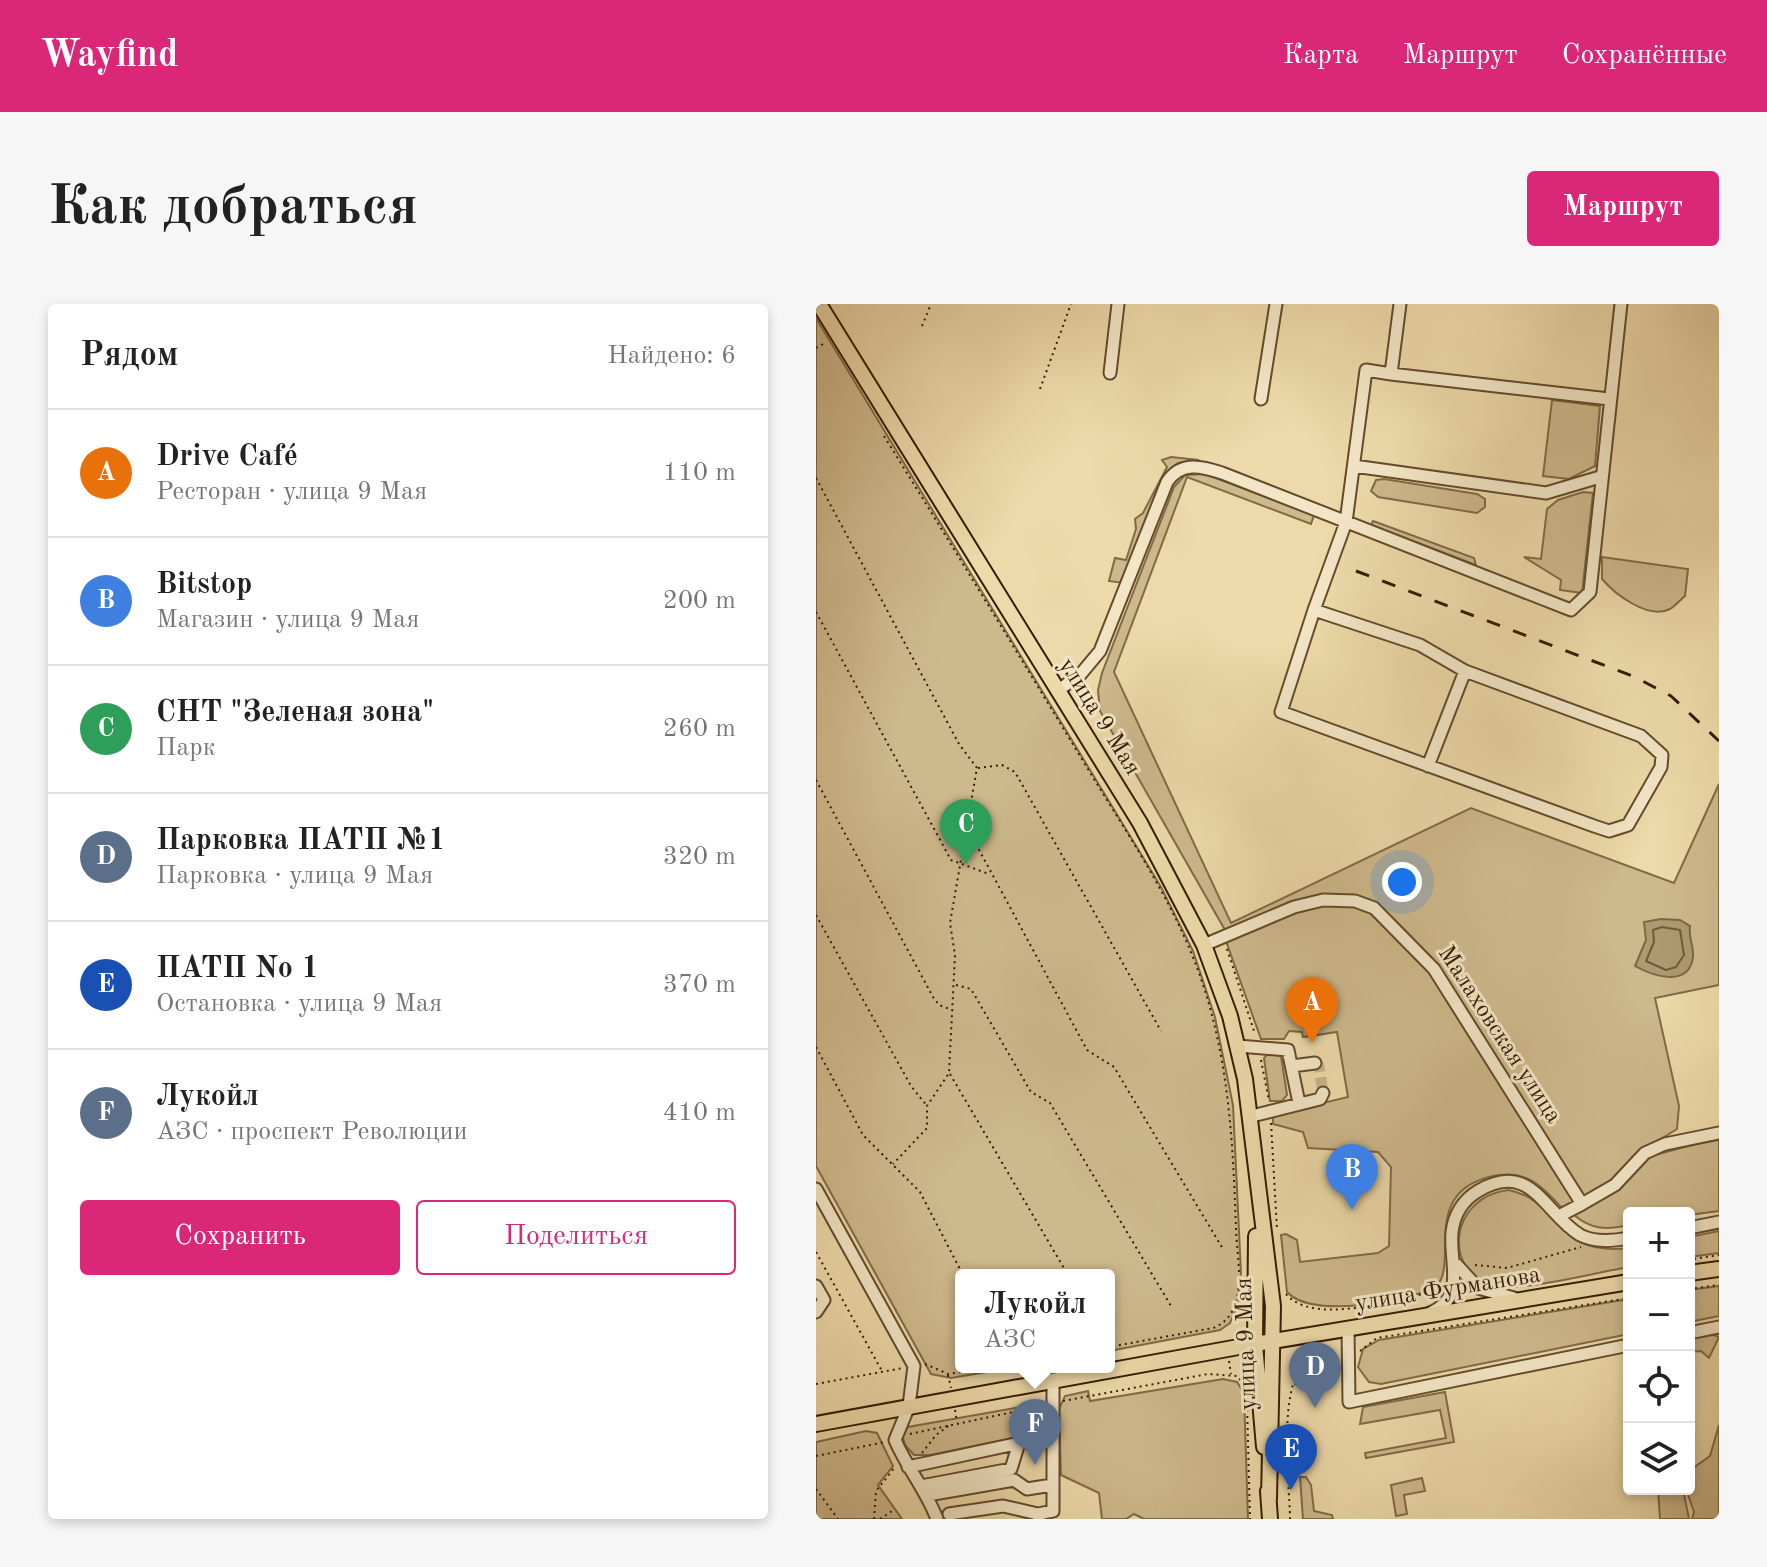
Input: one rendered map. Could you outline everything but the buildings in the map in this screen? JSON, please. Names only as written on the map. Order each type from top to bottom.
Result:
[{"type":"main road","name":"улица 9 Мая","points":[[819,304],[1140,823],[1204,945],[1238,1046],[1252,1116],[1257,1188],[1273,1306],[1269,1499]]},
{"type":"main road","name":"улица 9 Мая","points":[[1257,1188],[1255,1344],[1270,1519]]},
{"type":"main road","points":[[1695,1272],[1719,1269]]},
{"type":"main road","name":"улица Фурманова","points":[[1115,1368],[1623,1283]]},
{"type":"main road","name":"улица Фурманова","points":[[816,1424],[1088,1373]]},
{"type":"street","points":[[1110,373],[1118,304]]},
{"type":"street","points":[[1261,399],[1276,304]]},
{"type":"street","points":[[1391,374],[1400,304]]},
{"type":"street","points":[[1057,691],[1080,675],[1100,651],[1167,482],[1179,470],[1191,466],[1209,468],[1571,610],[1590,592],[1621,304]]},
{"type":"street","points":[[1314,610],[1420,645],[1465,671],[1641,736],[1662,755],[1661,767],[1628,825],[1609,831],[1281,712],[1314,610],[1346,522],[1366,370],[1609,399]]},
{"type":"street","points":[[1354,466],[1546,493],[1600,477]]},
{"type":"street","points":[[1428,766],[1465,671]]},
{"type":"street","name":"Малаховская улица","points":[[1204,945],[1294,907],[1323,900],[1363,902],[1383,914],[1434,969],[1582,1204]]},
{"type":"street","points":[[1238,1046],[1287,1049],[1299,1103]]},
{"type":"street","points":[[1292,1066],[1315,1063]]},
{"type":"street","points":[[1252,1116],[1270,1109],[1320,1099],[1323,1093]]},
{"type":"street","points":[[1559,1216],[1615,1185],[1645,1153],[1665,1144],[1719,1133]]},
{"type":"street","points":[[1425,1315],[1446,1303],[1452,1294],[1456,1216],[1463,1204],[1487,1186],[1501,1183],[1527,1186],[1582,1236],[1596,1240],[1623,1238]]},
{"type":"street","points":[[816,1189],[914,1366],[909,1406],[895,1440],[908,1467],[946,1517],[1003,1506],[1039,1517],[1053,1511],[1053,1379]]},
{"type":"street","points":[[1695,1227],[1719,1222]]},
{"type":"street","points":[[1455,1263],[1478,1288],[1504,1298],[1527,1299]]},
{"type":"street","points":[[816,1286],[824,1300],[816,1312]]},
{"type":"street","points":[[1695,1332],[1719,1327]]},
{"type":"street","points":[[1348,1329],[1349,1402],[1623,1346]]},
{"type":"street","points":[[908,1467],[1052,1436]]},
{"type":"street","points":[[925,1491],[1011,1469],[1019,1443]]},
{"type":"street","points":[[925,1491],[1014,1480],[1027,1489],[1052,1485]]},
{"type":"path","points":[[922,326],[931,304]]},
{"type":"path","points":[[1040,389],[1071,304]]},
{"type":"path","points":[[816,348],[827,342],[822,333]]},
{"type":"path","points":[[883,433],[1150,875],[1191,953],[1219,1044],[1230,1105],[1238,1287],[1235,1304],[1228,1319],[1213,1328],[1115,1346]]},
{"type":"path","points":[[816,478],[959,744],[977,768],[950,923],[954,985],[949,1073],[927,1106],[927,1128],[893,1164]]},
{"type":"path","points":[[816,612],[951,860],[991,875]]},
{"type":"path","points":[[977,768],[1002,765],[1015,772],[1161,1031]]},
{"type":"path","points":[[816,780],[933,997],[939,1005],[952,1010]]},
{"type":"path","points":[[963,837],[977,846],[1087,1050],[1114,1067],[1223,1249]]},
{"type":"path","points":[[816,915],[911,1086],[927,1106]]},
{"type":"path","points":[[1222,937],[1243,991],[1259,1047],[1270,1109],[1278,1236]]},
{"type":"path","points":[[954,985],[971,989],[1031,1092],[1050,1103],[1171,1306]]},
{"type":"path","points":[[816,1047],[863,1135],[920,1192],[960,1269]]},
{"type":"path","points":[[949,1073],[1064,1269]]},
{"type":"path","points":[[1283,1288],[1289,1298],[1305,1307],[1347,1308],[1432,1292],[1442,1284],[1447,1267],[1455,1263],[1507,1268],[1569,1252],[1596,1240]]},
{"type":"path","points":[[816,1252],[882,1372]]},
{"type":"path","points":[[1695,1258],[1719,1255]]},
{"type":"path","points":[[1695,1288],[1719,1285]]},
{"type":"path","points":[[1358,1354],[1377,1338],[1623,1299]]},
{"type":"path","points":[[1290,1519],[1289,1400],[1294,1373],[1308,1356],[1320,1351],[1332,1354],[1337,1371],[1348,1369]]},
{"type":"path","points":[[816,1384],[928,1364],[948,1374],[955,1373]]},
{"type":"path","points":[[816,1456],[895,1440],[926,1428],[1208,1374],[1239,1377],[1246,1392],[1250,1519]]},
{"type":"path","points":[[816,1489],[838,1519]]},
{"type":"path","points":[[880,1519],[895,1509]]},
{"type":"shaded area","points":[[816,318],[1161,887],[1193,951],[1215,1017],[1233,1105],[1241,1273],[1238,1305],[1230,1323],[1220,1330],[1115,1350],[1115,1269],[955,1269],[955,1373],[981,1373],[951,1378],[931,1374],[816,1166]]},
{"type":"shaded area","points":[[1552,400],[1600,406],[1595,466],[1569,479],[1543,476]]},
{"type":"shaded area","points":[[1171,457],[1199,460],[1178,463],[1165,473],[1123,583],[1109,581],[1115,558],[1126,560],[1136,529],[1135,519],[1143,513],[1167,467],[1162,460]]},
{"type":"shaded area","points":[[1205,474],[1314,515],[1311,524],[1187,477],[1114,672],[1231,923],[1471,808],[1674,883],[1719,784],[1719,985],[1655,998],[1679,1106],[1677,1129],[1643,1150],[1612,1183],[1584,1199],[1436,966],[1385,913],[1335,896],[1225,930],[1100,711],[1098,690],[1102,673],[1174,487],[1185,475]]},
{"type":"shaded area","points":[[1376,480],[1477,494],[1485,499],[1485,507],[1477,513],[1378,497],[1371,491]]},
{"type":"shaded area","points":[[1583,492],[1593,493],[1582,593],[1560,590],[1561,580],[1524,557],[1541,559],[1547,509],[1558,500]]},
{"type":"shaded area","points":[[1373,521],[1474,558],[1476,565],[1371,525]]},
{"type":"shaded area","points":[[1602,557],[1688,569],[1685,596],[1670,609],[1661,611],[1633,604],[1602,579]]},
{"type":"shaded area","points":[[1354,904],[1372,911],[1430,970],[1577,1200],[1562,1208],[1540,1186],[1515,1175],[1493,1176],[1470,1184],[1456,1197],[1449,1212],[1445,1262],[1436,1287],[1382,1302],[1316,1305],[1287,1292],[1281,1235],[1286,1234],[1297,1240],[1300,1262],[1378,1253],[1389,1246],[1391,1167],[1378,1152],[1308,1148],[1303,1132],[1273,1124],[1273,1115],[1348,1097],[1337,1032],[1303,1037],[1302,1032],[1289,1031],[1284,1039],[1261,1039],[1226,941],[1312,906]]},
{"type":"shaded area","points":[[1268,1054],[1281,1056],[1287,1095],[1282,1101],[1270,1101],[1264,1058]]},
{"type":"shaded area","points":[[1719,1138],[1719,1211],[1695,1214],[1695,1207],[1623,1207],[1623,1226],[1606,1228],[1587,1224],[1574,1215],[1647,1157]]},
{"type":"shaded area","points":[[1508,1190],[1525,1195],[1571,1236],[1604,1249],[1623,1248],[1623,1268],[1523,1286],[1495,1286],[1478,1279],[1460,1253],[1459,1237],[1463,1221],[1473,1207],[1488,1196]]},
{"type":"shaded area","points":[[1719,1231],[1719,1253],[1695,1256],[1695,1236]]},
{"type":"shaded area","points":[[1719,1286],[1719,1316],[1695,1321],[1695,1289]]},
{"type":"shaded area","points":[[1623,1300],[1623,1335],[1381,1384],[1369,1382],[1358,1367],[1363,1349],[1379,1340]]},
{"type":"shaded area","points":[[1711,1334],[1719,1337],[1709,1358],[1701,1351],[1695,1352],[1695,1338]]},
{"type":"shaded area","points":[[1326,1354],[1334,1360],[1335,1372],[1295,1384],[1305,1363],[1314,1356]]},
{"type":"shaded area","points":[[1223,1379],[1237,1382],[1244,1393],[1248,1519],[1144,1519],[1134,1514],[1126,1519],[1102,1519],[1099,1493],[1061,1475],[1059,1409],[1065,1396],[1088,1391],[1090,1401]]},
{"type":"shaded area","points":[[1445,1392],[1454,1442],[1366,1458],[1365,1453],[1446,1438],[1440,1410],[1360,1424],[1363,1407]]},
{"type":"shaded area","points":[[1043,1403],[1044,1426],[1037,1433],[930,1455],[914,1455],[905,1445],[902,1435],[908,1427]]},
{"type":"shaded area","points":[[1719,1425],[1719,1519],[1692,1519],[1694,1512],[1688,1495],[1695,1495],[1695,1467],[1710,1456]]},
{"type":"shaded area","points":[[866,1431],[877,1433],[893,1466],[878,1485],[902,1519],[816,1519],[816,1442]]},
{"type":"shaded area","points":[[1300,1477],[1306,1477],[1311,1485],[1314,1511],[1332,1515],[1333,1519],[1303,1519]]},
{"type":"shaded area","points":[[1422,1478],[1425,1491],[1404,1495],[1407,1514],[1396,1516],[1391,1485]]},
{"type":"shaded area","points":[[1658,1495],[1684,1495],[1689,1519],[1660,1519]]},
{"type":"water","points":[[1680,920],[1690,926],[1693,957],[1690,967],[1677,976],[1659,976],[1635,966],[1646,940],[1644,922]]},
{"type":"tunnel","points":[[1315,1063],[1319,1066],[1323,1093]]},
{"type":"railway","points":[[1356,571],[1635,677],[1671,696],[1719,741]]},
{"type":"place","name":"СНТ \"Зеленая зона\"","points":[[966,865]]},
{"type":"place","name":"Drive Café","points":[[1312,1043]]},
{"type":"place","name":"Bitstop","points":[[1352,1210]]},
{"type":"place","name":"Парковка ПАТП №1","points":[[1315,1408]]},
{"type":"place","name":"Лукойл","points":[[1035,1465]]},
{"type":"place","name":"ПАТП No 1","points":[[1291,1490]]}]
